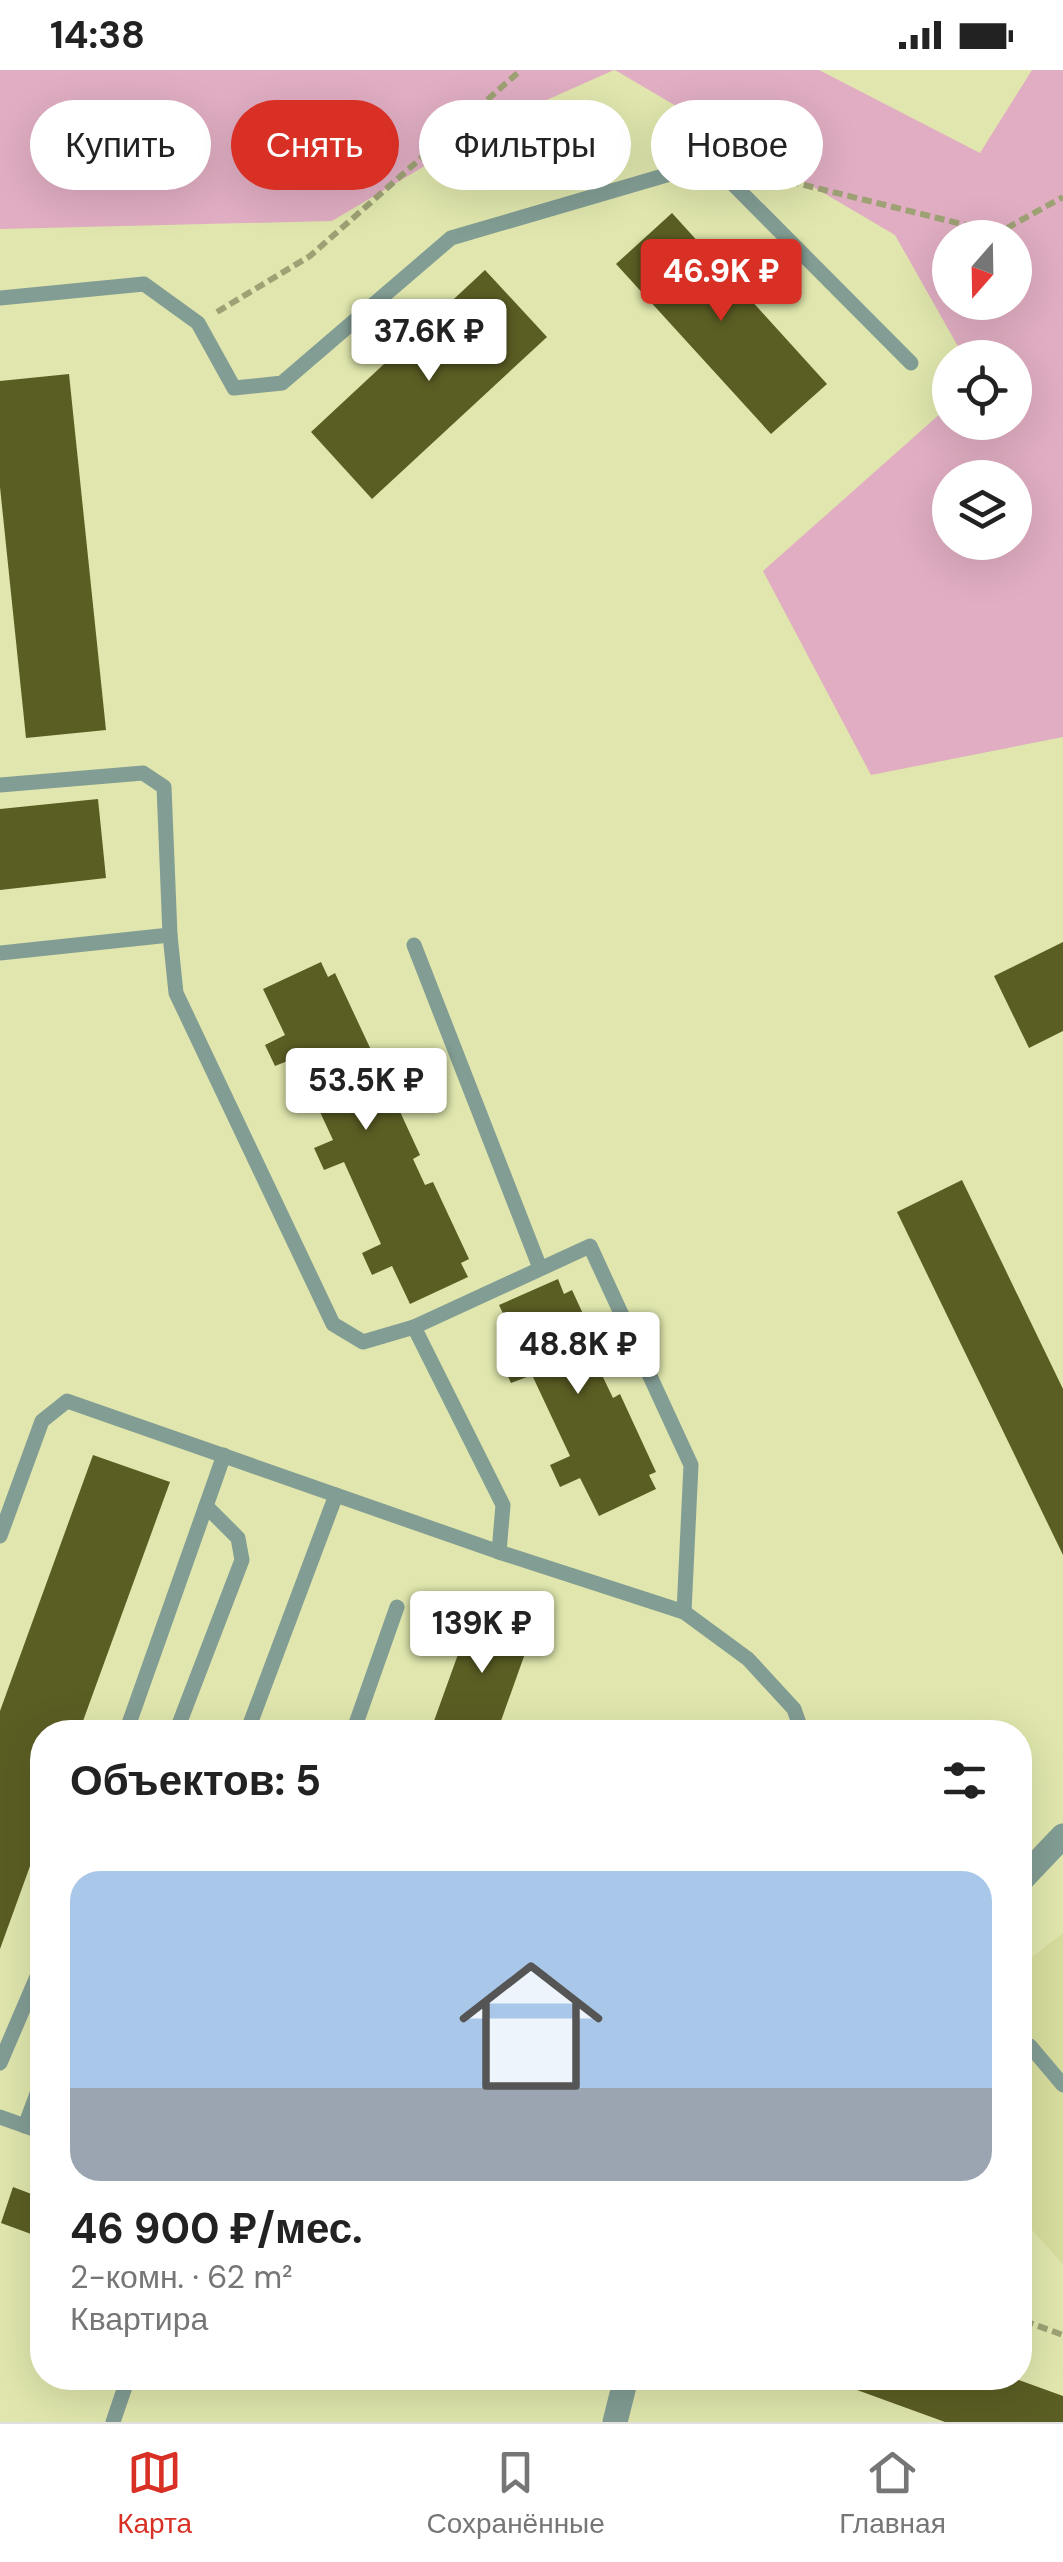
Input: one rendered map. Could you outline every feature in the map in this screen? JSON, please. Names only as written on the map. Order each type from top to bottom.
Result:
[{"type":"street","points":[[1032,1868],[1063,1836]]},
{"type":"street","points":[[616,2422],[623,2390]]},
{"type":"lane","points":[[0,298],[144,284],[198,323],[234,388],[282,383],[451,238],[651,180]]},
{"type":"lane","points":[[739,190],[911,363]]},
{"type":"lane","points":[[0,785],[142,773],[164,787],[176,993],[333,1324],[364,1342],[414,1327],[590,1246],[690,1465],[684,1612]]},
{"type":"lane","points":[[0,953],[170,935]]},
{"type":"lane","points":[[414,946],[540,1268]]},
{"type":"lane","points":[[414,1327],[503,1505],[499,1552]]},
{"type":"lane","points":[[0,1536],[42,1421],[67,1401],[499,1552],[684,1612],[748,1659],[794,1710],[798,1720]]},
{"type":"lane","points":[[130,1720],[224,1456]]},
{"type":"lane","points":[[252,1720],[336,1495]]},
{"type":"lane","points":[[181,1720],[242,1560],[238,1538],[206,1506]]},
{"type":"lane","points":[[357,1720],[396,1607]]},
{"type":"lane","points":[[0,2063],[30,1993]]},
{"type":"lane","points":[[1032,2048],[1063,2085]]},
{"type":"lane","points":[[25,2126],[30,2112]]},
{"type":"lane","points":[[0,2117],[30,2128]]},
{"type":"lane","points":[[113,2422],[124,2390]]},
{"type":"path","points":[[198,323],[310,256],[522,70]]},
{"type":"path","points":[[823,190],[998,233],[1063,197]]},
{"type":"path","points":[[1032,2324],[1063,2335]]},
{"type":"shaded area","points":[[0,70],[614,70],[547,100],[419,100],[419,169],[399,181],[399,100],[231,100],[231,190],[384,190],[332,221],[0,229]]},
{"type":"shaded area","points":[[615,70],[819,70],[980,153],[1032,70],[1063,70],[1063,737],[871,775],[763,571],[932,421],[932,440],[1032,440],[1032,340],[954,340],[943,320],[1032,320],[1032,220],[932,220],[932,300],[895,235],[819,190],[823,190],[823,100],[666,100]]},
{"type":"shaded area","points":[[1063,1933],[1063,2264],[1032,2230],[1032,1957]]},
{"type":"building","points":[[672,213],[827,384],[771,434],[616,264]]},
{"type":"building","points":[[485,270],[547,337],[372,499],[311,432]]},
{"type":"building","points":[[69,374],[106,730],[26,738],[0,487],[0,381]]},
{"type":"building","points":[[98,799],[106,878],[0,890],[0,809]]},
{"type":"building","points":[[1063,942],[1063,1031],[1029,1048],[994,976]]},
{"type":"building","points":[[321,962],[328,977],[335,973],[372,1052],[365,1054],[377,1081],[384,1077],[420,1155],[413,1159],[425,1185],[433,1182],[469,1259],[461,1263],[468,1277],[410,1304],[392,1266],[372,1275],[362,1253],[381,1244],[344,1162],[324,1170],[314,1148],[333,1140],[295,1058],[275,1066],[265,1045],[285,1035],[263,989]]},
{"type":"building","points":[[962,1180],[1063,1389],[1063,1555],[897,1212]]},
{"type":"building","points":[[558,1279],[564,1294],[572,1290],[608,1368],[600,1371],[613,1398],[620,1394],[656,1472],[649,1475],[656,1489],[599,1516],[580,1478],[560,1487],[550,1465],[570,1456],[532,1375],[511,1383],[501,1361],[521,1352],[499,1305]]},
{"type":"building","points":[[93,1455],[170,1482],[83,1720],[30,1720],[30,1866],[0,1949],[0,1711]]},
{"type":"building","points":[[474,1610],[533,1631],[501,1720],[434,1720]]},
{"type":"building","points":[[13,2187],[30,2193],[30,2234],[1,2223]]},
{"type":"building","points":[[1032,2385],[1063,2396],[1063,2422],[945,2422],[857,2390],[1032,2390]]}]
